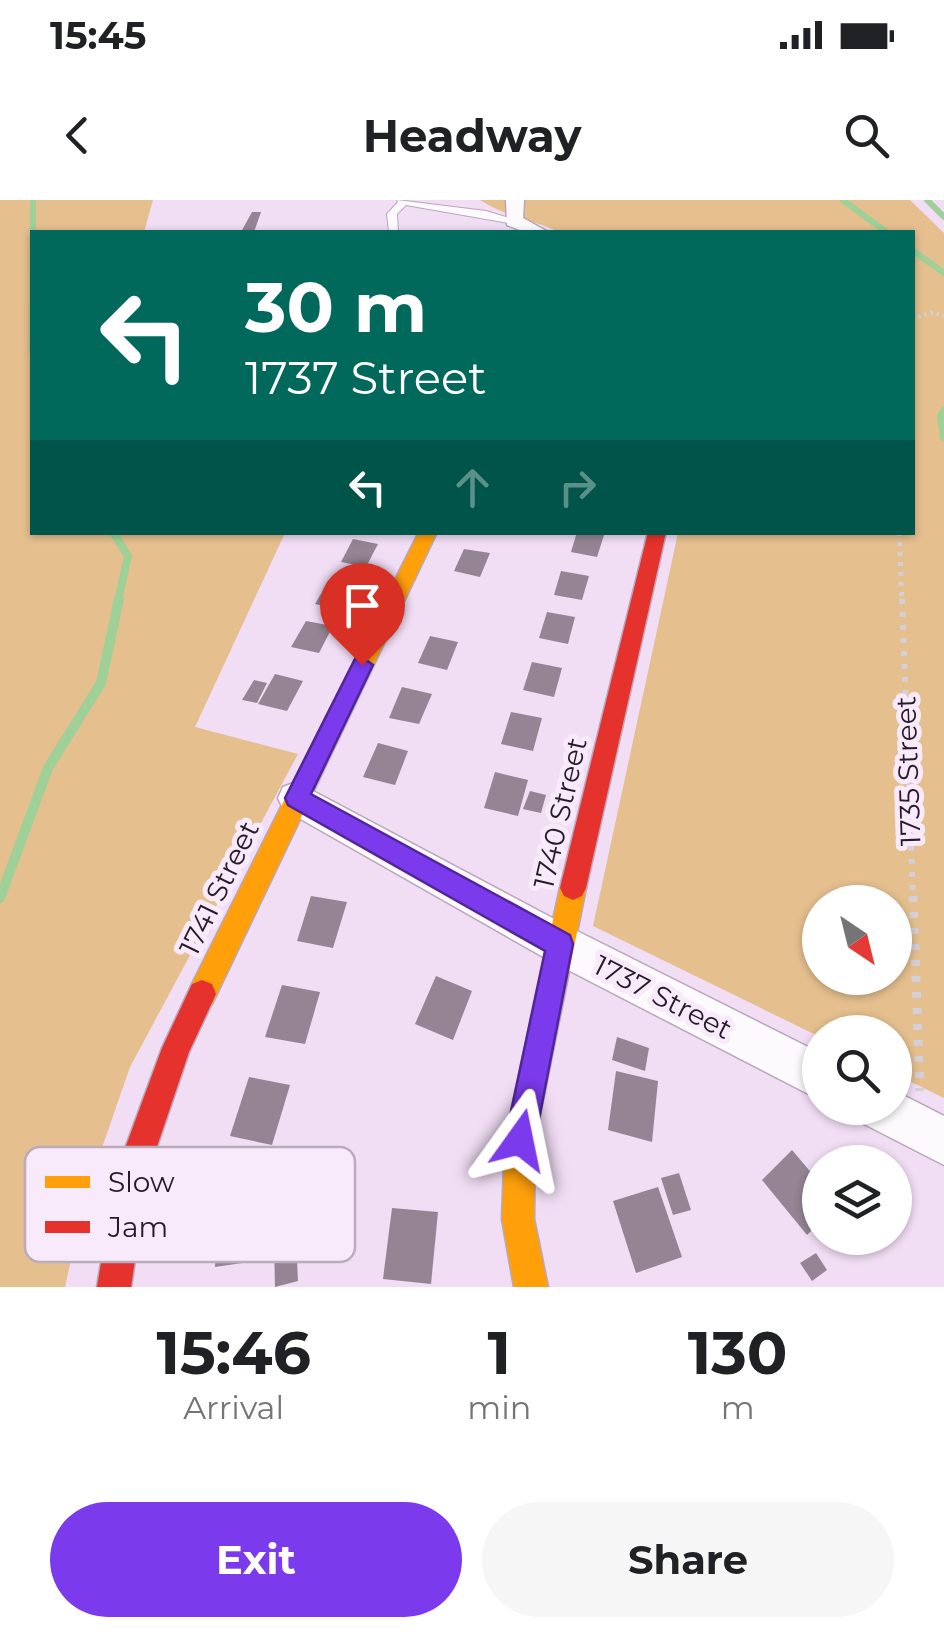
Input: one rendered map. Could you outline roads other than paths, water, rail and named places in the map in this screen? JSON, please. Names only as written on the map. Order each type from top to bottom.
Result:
[{"type":"street","points":[[515,200],[514,221],[535,230]]},
{"type":"street","name":"1741 Street","points":[[141,1147],[176,1048],[427,535]]},
{"type":"street","name":"1740 Street","points":[[532,1287],[518,1219],[520,1140],[560,944],[656,535]]},
{"type":"street","name":"1737 Street","points":[[296,798],[560,944],[802,1068]]},
{"type":"street","name":"1741 Street","points":[[114,1287],[118,1262]]},
{"type":"lane","points":[[393,230],[392,214],[403,201],[429,209],[514,221]]},
{"type":"waterway","points":[[33,200],[33,230]]},
{"type":"waterway","points":[[843,200],[883,230]]},
{"type":"waterway","points":[[927,200],[944,217]]},
{"type":"waterway","points":[[915,252],[944,273]]},
{"type":"waterway","points":[[944,411],[944,437]]},
{"type":"waterway","points":[[115,535],[128,556],[118,601]]},
{"type":"waterway","points":[[0,898],[48,768],[101,683],[119,599]]}]
